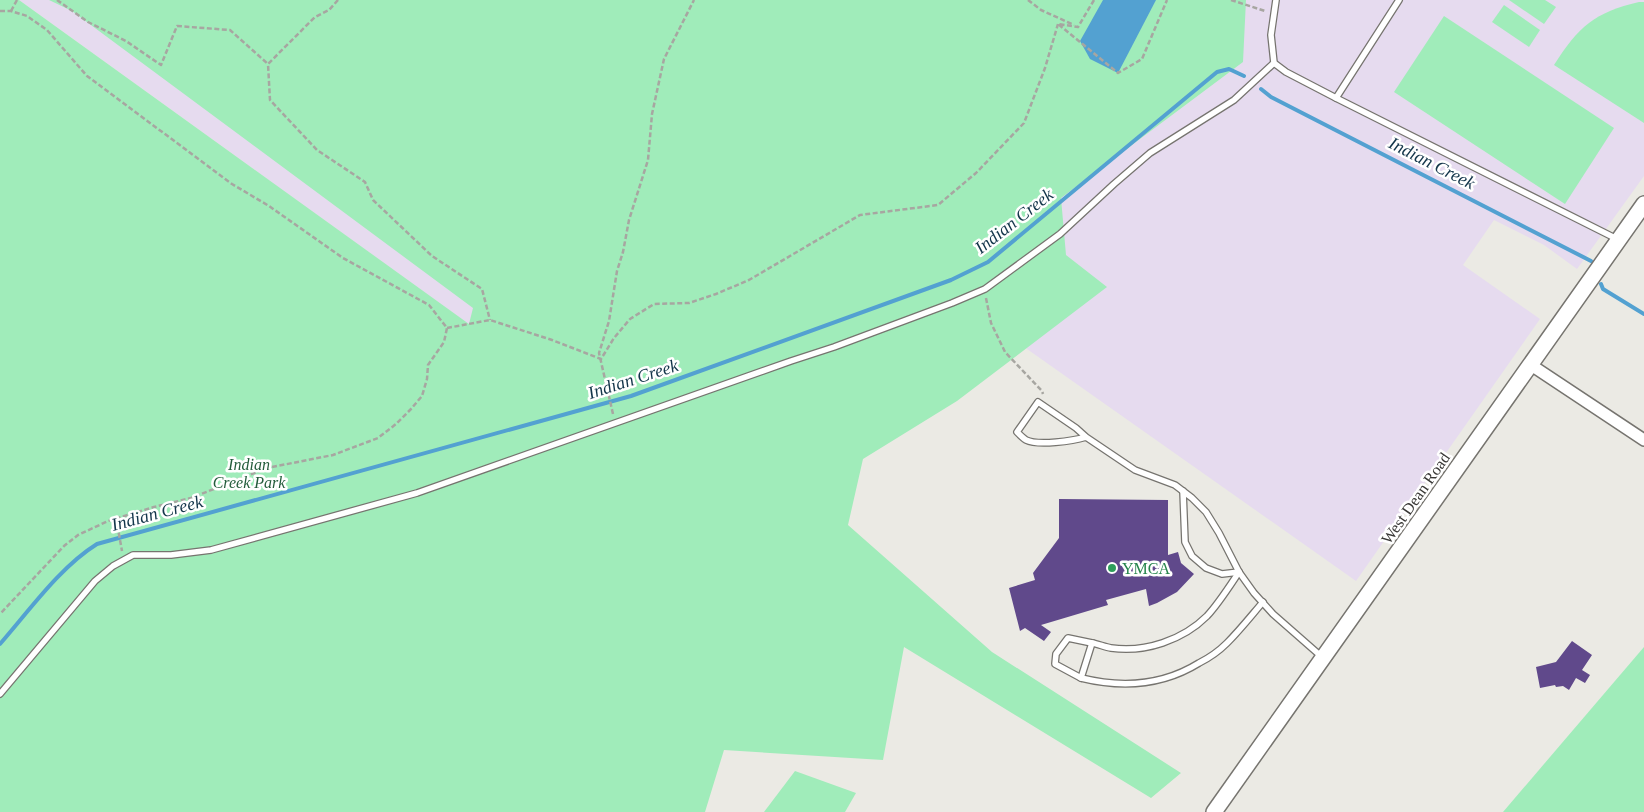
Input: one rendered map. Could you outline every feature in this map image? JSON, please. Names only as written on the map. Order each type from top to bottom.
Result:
[{"type":"street","name":"West Dean Road","points":[[1214,812],[1644,204]]},
{"type":"street","points":[[1530,365],[1644,440]]},
{"type":"lane","points":[[1276,0],[1271,35],[1274,63],[1286,72],[1619,240]]},
{"type":"lane","points":[[1336,98],[1399,0]]},
{"type":"lane","points":[[0,694],[95,581],[113,566],[133,555],[171,555],[211,550],[418,493],[791,360],[834,347],[985,289],[1060,234],[1150,153],[1234,100],[1274,63]]},
{"type":"lane","points":[[1086,437],[1073,441],[1034,442],[1026,440],[1017,432],[1038,402],[1135,470],[1175,485],[1206,512],[1219,532],[1239,572],[1262,602],[1323,658]]},
{"type":"lane","points":[[1183,491],[1185,542],[1192,556],[1206,568],[1222,574],[1239,572]]},
{"type":"lane","points":[[1239,572],[1217,604],[1205,617],[1191,629],[1172,639],[1152,646],[1133,649],[1111,648],[1068,638],[1056,654],[1055,664],[1081,678],[1100,682],[1148,683],[1170,678],[1209,658],[1226,644],[1262,602]]},
{"type":"lane","points":[[1081,678],[1092,643]]},
{"type":"path","points":[[11,11],[18,0]]},
{"type":"path","points":[[58,0],[88,22],[126,41],[162,65],[177,26],[230,30],[268,64],[270,100],[317,150],[365,182],[373,200],[432,256],[482,290],[490,320]]},
{"type":"path","points":[[268,64],[315,17],[329,10],[338,0]]},
{"type":"path","points":[[610,403],[599,353],[609,321],[617,271],[629,220],[648,160],[652,114],[664,59],[694,0]]},
{"type":"path","points":[[1028,0],[1041,10],[1078,27]]},
{"type":"path","points":[[1078,27],[1094,0]]},
{"type":"path","points":[[1058,24],[1118,73],[1142,59],[1167,0]]},
{"type":"path","points":[[1231,0],[1274,14]]},
{"type":"path","points":[[0,11],[11,11],[27,16],[47,30],[87,76],[232,184],[269,206],[343,258],[429,305],[447,328]]},
{"type":"path","points":[[601,359],[614,338],[630,319],[654,304],[689,303],[750,280],[860,215],[938,206],[976,173],[1024,123],[1045,68],[1058,24]]},
{"type":"path","points":[[1058,24],[1078,27]]},
{"type":"path","points":[[985,289],[991,323],[1005,352],[1042,391],[1045,406]]},
{"type":"path","points":[[447,328],[490,320],[552,340],[601,359]]},
{"type":"path","points":[[0,614],[64,546],[78,535],[116,518],[191,498],[267,468],[312,460],[378,438],[396,424],[422,396],[427,379],[428,365],[444,342],[447,328]]},
{"type":"path","points":[[116,518],[121,546]]},
{"type":"shaded area","points":[[19,0],[1644,0],[1644,176],[1577,269],[1544,245],[1494,220],[1463,265],[1540,319],[1356,581],[1010,337],[714,501]]},
{"type":"green space","name":"Indian Creek Park","points":[[0,0],[19,0],[469,324],[473,308],[72,11],[49,0],[1246,0],[1243,62],[1061,198],[1066,255],[1107,287],[957,401],[863,459],[848,525],[992,652],[1181,773],[1151,798],[904,647],[883,760],[724,750],[705,812],[0,812]]},
{"type":"green space","points":[[1509,0],[1545,0],[1556,7],[1544,24]]},
{"type":"green space","points":[[1644,2],[1644,123],[1554,65],[1571,41],[1589,23],[1599,16]]},
{"type":"green space","points":[[1504,5],[1540,30],[1529,47],[1492,22]]},
{"type":"green space","points":[[1444,16],[1614,128],[1565,204],[1394,92]]},
{"type":"green space","points":[[1644,647],[1644,812],[1503,812]]},
{"type":"green space","points":[[795,771],[856,793],[845,812],[764,812]]},
{"type":"water","points":[[1103,0],[1156,0],[1118,73],[1090,59],[1080,41]]},
{"type":"building","name":"YMCA","points":[[1059,499],[1168,500],[1168,555],[1178,552],[1181,563],[1194,574],[1177,592],[1149,606],[1146,589],[1106,600],[1108,605],[1041,625],[1051,632],[1044,641],[1025,628],[1020,631],[1009,588],[1035,580],[1033,573],[1059,538]]},
{"type":"building","points":[[1572,641],[1592,655],[1582,670],[1590,675],[1585,683],[1576,678],[1569,690],[1563,686],[1556,687],[1555,685],[1540,688],[1536,667],[1556,662]]},
{"type":"waterway","name":"Indian Creek","points":[[0,644],[58,577],[97,544],[631,396],[951,280],[988,262],[1217,72],[1229,69],[1244,76]]},
{"type":"waterway","name":"Indian Creek","points":[[1261,89],[1271,97],[1591,261]]},
{"type":"waterway","name":"Indian Creek","points":[[1601,284],[1603,289],[1644,314]]},
{"type":"place","name":"YMCA","points":[[1112,568]]}]
